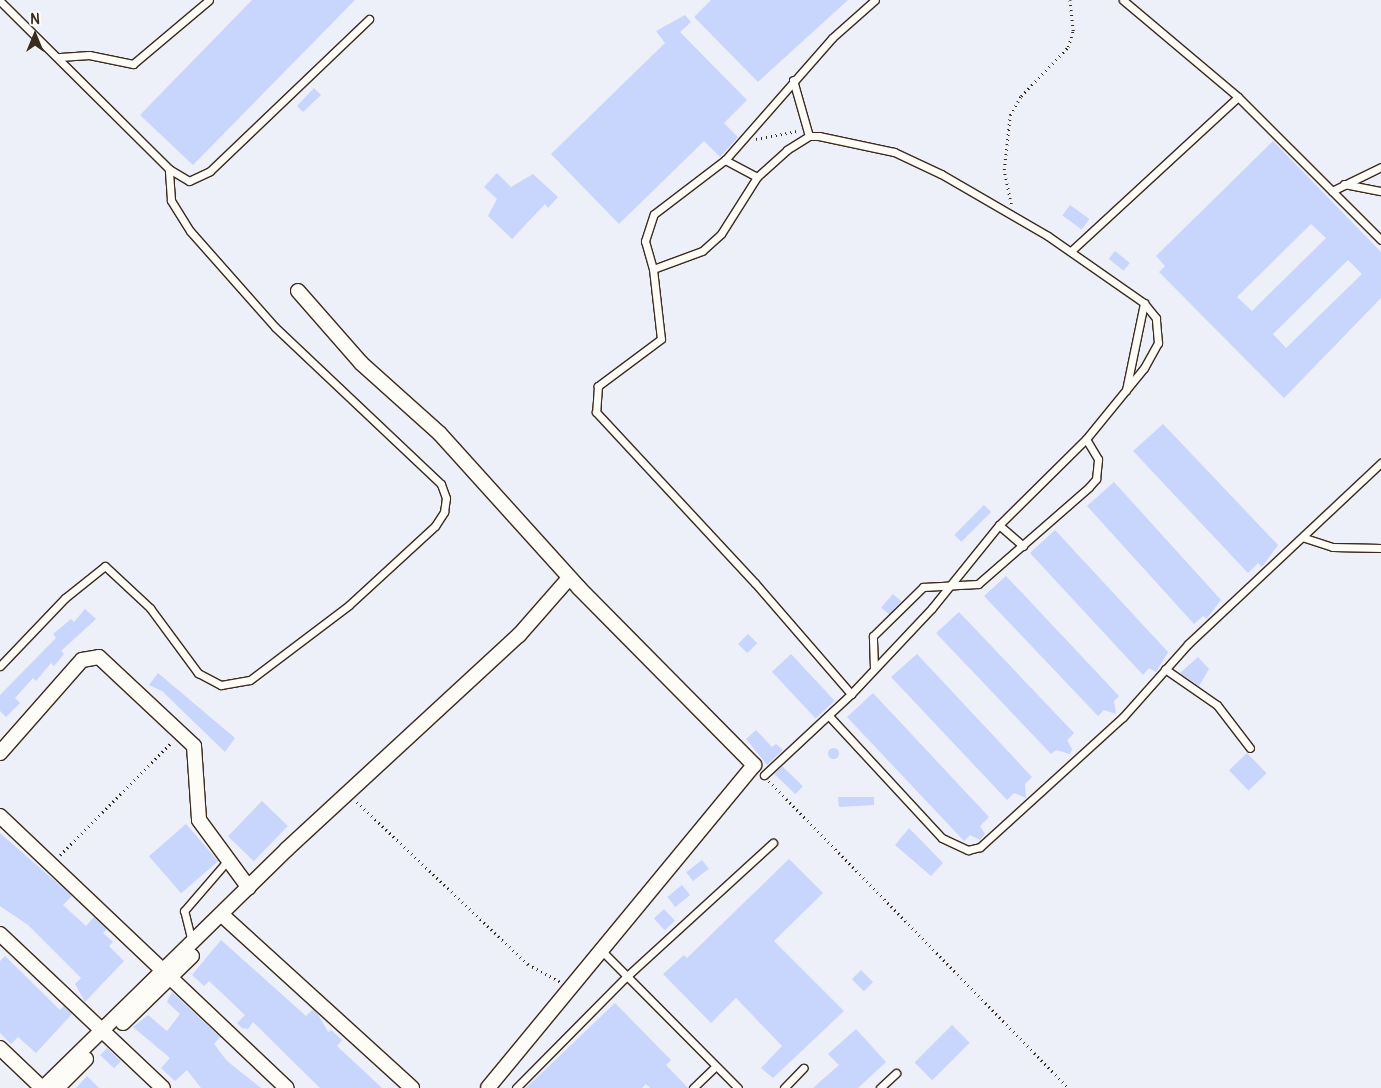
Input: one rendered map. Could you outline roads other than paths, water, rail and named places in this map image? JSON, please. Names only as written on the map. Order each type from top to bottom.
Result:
[{"type":"street","points":[[298,291],[361,363],[440,434],[569,578],[754,766],[600,949],[488,1088]]},
{"type":"street","points":[[167,974],[192,943],[225,918],[249,888],[290,852],[407,741],[467,687],[509,653],[520,634],[569,578]]},
{"type":"street","points":[[0,753],[88,656],[99,657],[181,733],[197,754],[199,820],[249,888]]},
{"type":"street","points":[[0,816],[287,1088]]},
{"type":"street","points":[[0,1048],[42,1088],[105,1034],[290,852]]},
{"type":"street","points":[[225,918],[412,1088]]},
{"type":"street","points":[[0,934],[163,1088]]},
{"type":"street","points":[[57,1088],[105,1034]]},
{"type":"lane","points":[[0,0],[60,56],[169,169],[189,181],[210,171],[370,18]]},
{"type":"lane","points":[[60,56],[90,55],[133,64],[209,0]]},
{"type":"lane","points":[[851,694],[596,412],[598,386],[661,339],[653,269],[646,232],[654,214],[725,160],[744,141],[792,80],[875,0]]},
{"type":"lane","points":[[1123,0],[1238,97],[1381,240]]},
{"type":"lane","points":[[792,80],[807,133]]},
{"type":"lane","points":[[1071,251],[1238,97]]},
{"type":"lane","points":[[653,269],[702,251],[721,234],[757,177],[807,133]]},
{"type":"lane","points":[[764,775],[851,694],[949,587],[999,525],[1086,439],[1126,391],[1158,343],[1156,318],[1144,303],[1071,251],[941,174],[894,152],[807,133]]},
{"type":"lane","points":[[725,160],[757,177]]},
{"type":"lane","points":[[1332,191],[1381,167]]},
{"type":"lane","points":[[0,666],[65,598],[105,566],[150,608],[198,673],[221,685],[250,680],[350,605],[435,526],[444,512],[446,498],[441,484],[275,328],[190,231],[171,200],[169,169]]},
{"type":"lane","points":[[1344,184],[1381,191]]},
{"type":"lane","points":[[1126,391],[1144,303]]},
{"type":"lane","points":[[874,668],[873,636],[922,588],[978,584],[1023,546],[1096,479],[1098,460],[1086,439]]},
{"type":"lane","points":[[829,716],[942,838],[968,850],[980,847],[1122,717],[1166,669],[1381,464]]},
{"type":"lane","points":[[999,525],[1023,546]]},
{"type":"lane","points":[[1305,538],[1354,550],[1381,548]]},
{"type":"lane","points":[[1166,669],[1217,705],[1250,748]]},
{"type":"lane","points":[[516,1088],[626,977],[773,843]]},
{"type":"lane","points":[[192,943],[184,911],[228,860]]},
{"type":"lane","points":[[600,949],[715,1067],[738,1088]]},
{"type":"lane","points":[[693,1088],[715,1067]]},
{"type":"lane","points":[[784,1088],[804,1068]]},
{"type":"lane","points":[[880,1088],[896,1073]]}]
